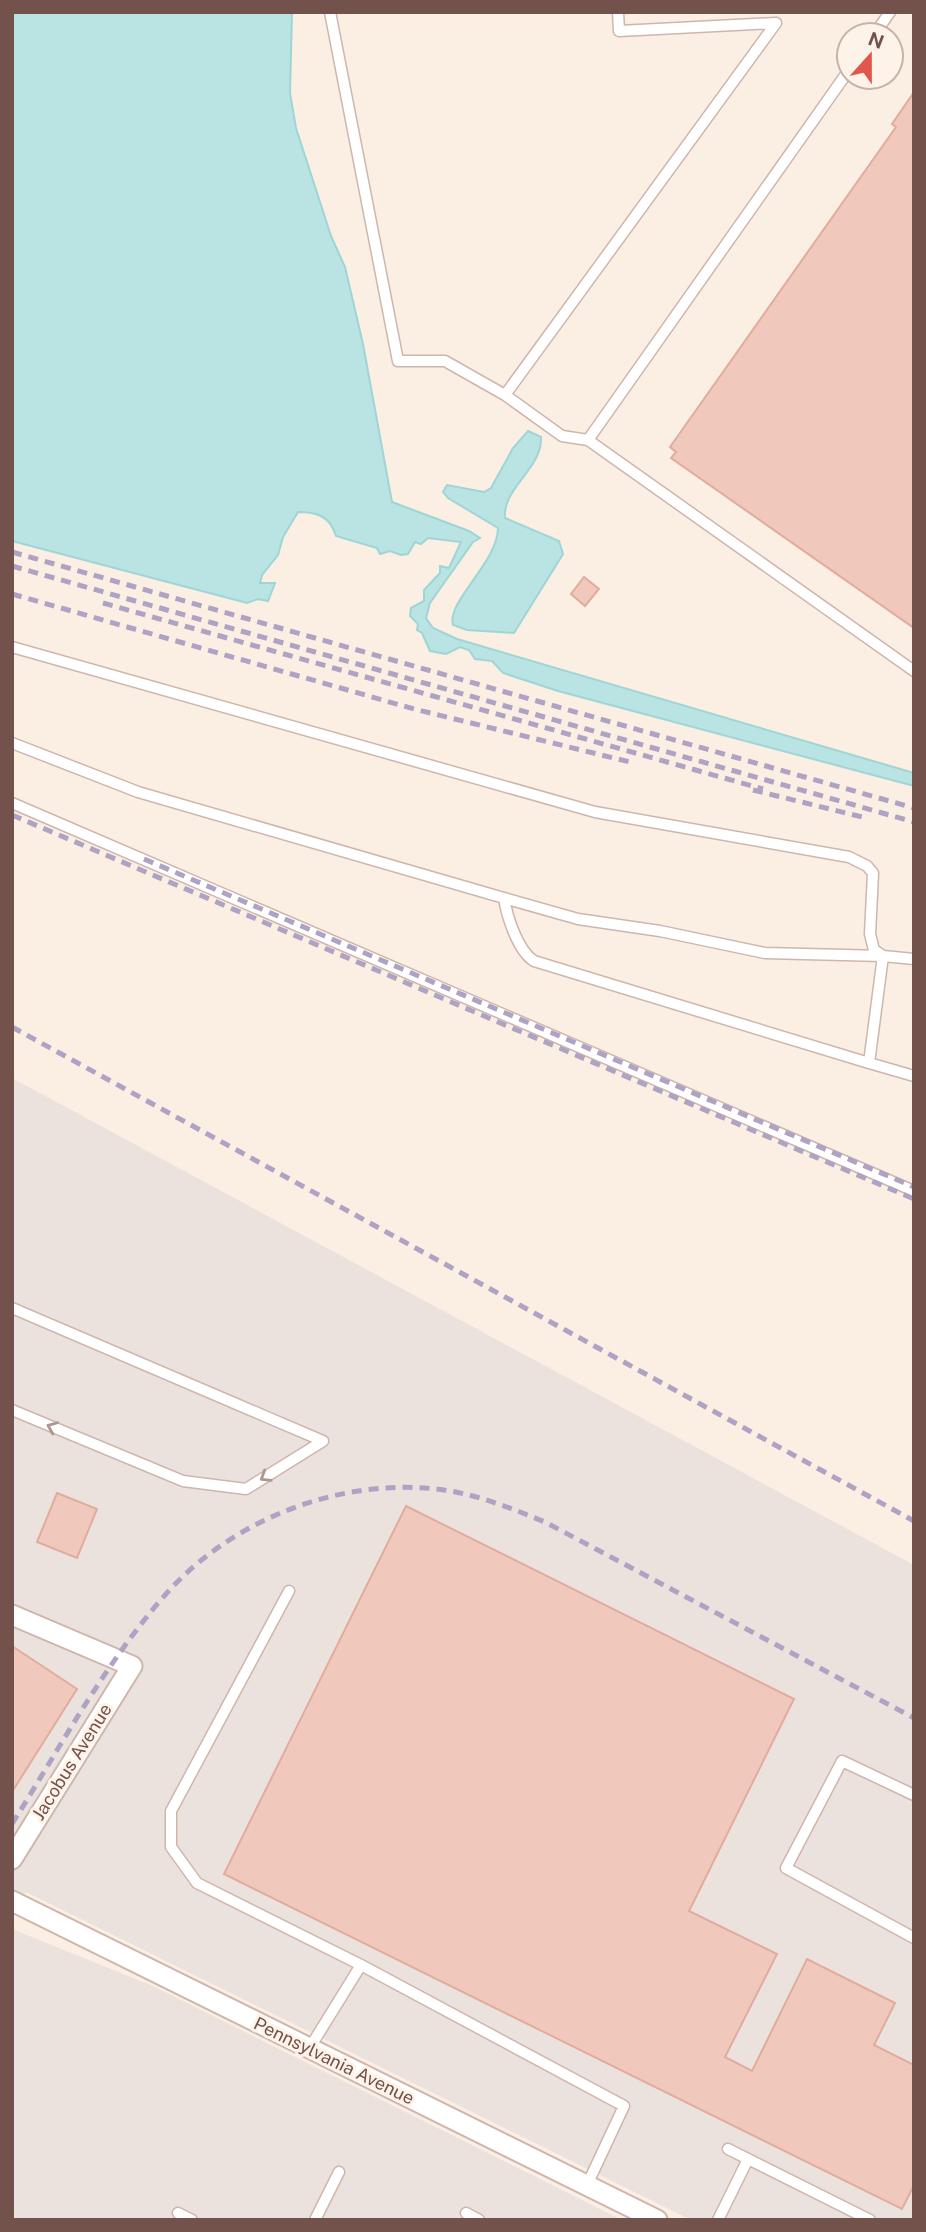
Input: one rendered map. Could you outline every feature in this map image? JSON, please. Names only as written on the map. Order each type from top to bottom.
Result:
[{"type":"street","name":"Jacobus Avenue","points":[[12,1615],[132,1666],[12,1859]]},
{"type":"street","name":"Pennsylvania Avenue","points":[[12,1900],[657,2220]]},
{"type":"lane","points":[[330,12],[397,361],[445,360],[505,395],[562,436],[588,440],[914,671]]},
{"type":"lane","points":[[505,395],[776,23],[619,31],[618,12]]},
{"type":"lane","points":[[588,440],[835,90]]},
{"type":"lane","points":[[12,647],[549,800],[645,822],[849,857],[867,866],[873,873],[870,938],[874,950],[883,956]]},
{"type":"lane","points":[[12,743],[138,792],[578,919],[660,931],[765,953],[914,959]]},
{"type":"lane","points":[[12,803],[914,1191]]},
{"type":"lane","points":[[504,898],[506,910],[525,953],[534,961],[914,1076]]},
{"type":"lane","points":[[869,1063],[883,956]]},
{"type":"lane","points":[[12,1308],[323,1441],[246,1489],[183,1482],[12,1410]]},
{"type":"lane","points":[[289,1591],[171,1811],[171,1847],[197,1883],[361,1965],[624,2106],[587,2185]]},
{"type":"lane","points":[[914,1794],[842,1760],[786,1868],[914,1938]]},
{"type":"lane","points":[[309,2049],[361,1965]]},
{"type":"lane","points":[[728,2149],[870,2220]]},
{"type":"lane","points":[[718,2220],[748,2159]]},
{"type":"lane","points":[[315,2220],[340,2172]]},
{"type":"lane","points":[[178,2213],[192,2220]]},
{"type":"lane","points":[[466,2213],[479,2220]]},
{"type":"shaded area","points":[[12,1078],[914,1565],[914,2220],[691,2220],[26,1892],[12,1912]]},
{"type":"shaded area","points":[[12,1929],[153,1986],[622,2220],[12,2220]]},
{"type":"water","points":[[12,12],[292,12],[290,93],[296,128],[331,236],[345,267],[363,344],[392,502],[469,531],[480,538],[473,542],[430,603],[426,618],[433,628],[457,639],[914,773],[914,786],[558,691],[503,673],[492,661],[475,659],[469,650],[460,647],[446,654],[430,651],[422,633],[417,630],[418,624],[410,616],[411,608],[424,601],[424,590],[440,573],[440,566],[449,568],[461,542],[428,538],[421,544],[415,542],[408,554],[401,555],[390,551],[380,554],[377,548],[336,536],[322,516],[298,512],[283,537],[278,555],[262,575],[260,583],[275,583],[268,601],[258,599],[247,603],[12,541]]},
{"type":"water","points":[[528,431],[541,437],[540,448],[536,459],[510,497],[505,518],[559,541],[563,554],[514,633],[467,630],[453,625],[453,616],[464,593],[490,554],[498,528],[448,498],[443,492],[447,485],[484,492],[491,488],[513,448]]},
{"type":"building","points":[[914,92],[914,628],[671,458],[676,452],[670,447],[896,127],[892,124]]},
{"type":"building","points":[[584,577],[599,589],[585,606],[571,594]]},
{"type":"building","points":[[57,1493],[97,1509],[77,1558],[37,1542]]},
{"type":"building","points":[[406,1506],[794,1699],[689,1911],[777,1954],[725,2057],[752,2071],[807,1959],[895,2003],[874,2045],[914,2065],[914,2185],[902,2209],[224,1874]]},
{"type":"building","points":[[12,1646],[77,1689],[12,1792]]},
{"type":"railway","points":[[12,552],[914,808]]},
{"type":"railway","points":[[12,566],[914,822]]},
{"type":"railway","points":[[12,594],[414,709],[630,762]]},
{"type":"railway","points":[[103,603],[763,789]]},
{"type":"railway","points":[[753,790],[862,817]]},
{"type":"railway","points":[[12,815],[914,1199]]},
{"type":"railway","points":[[144,859],[914,1187]]},
{"type":"railway","points":[[12,1027],[914,1521]]},
{"type":"railway","points":[[12,1824],[123,1648],[166,1594],[193,1567],[257,1524],[293,1508],[368,1490],[406,1487],[457,1492],[496,1503],[545,1522],[914,1718]]}]
